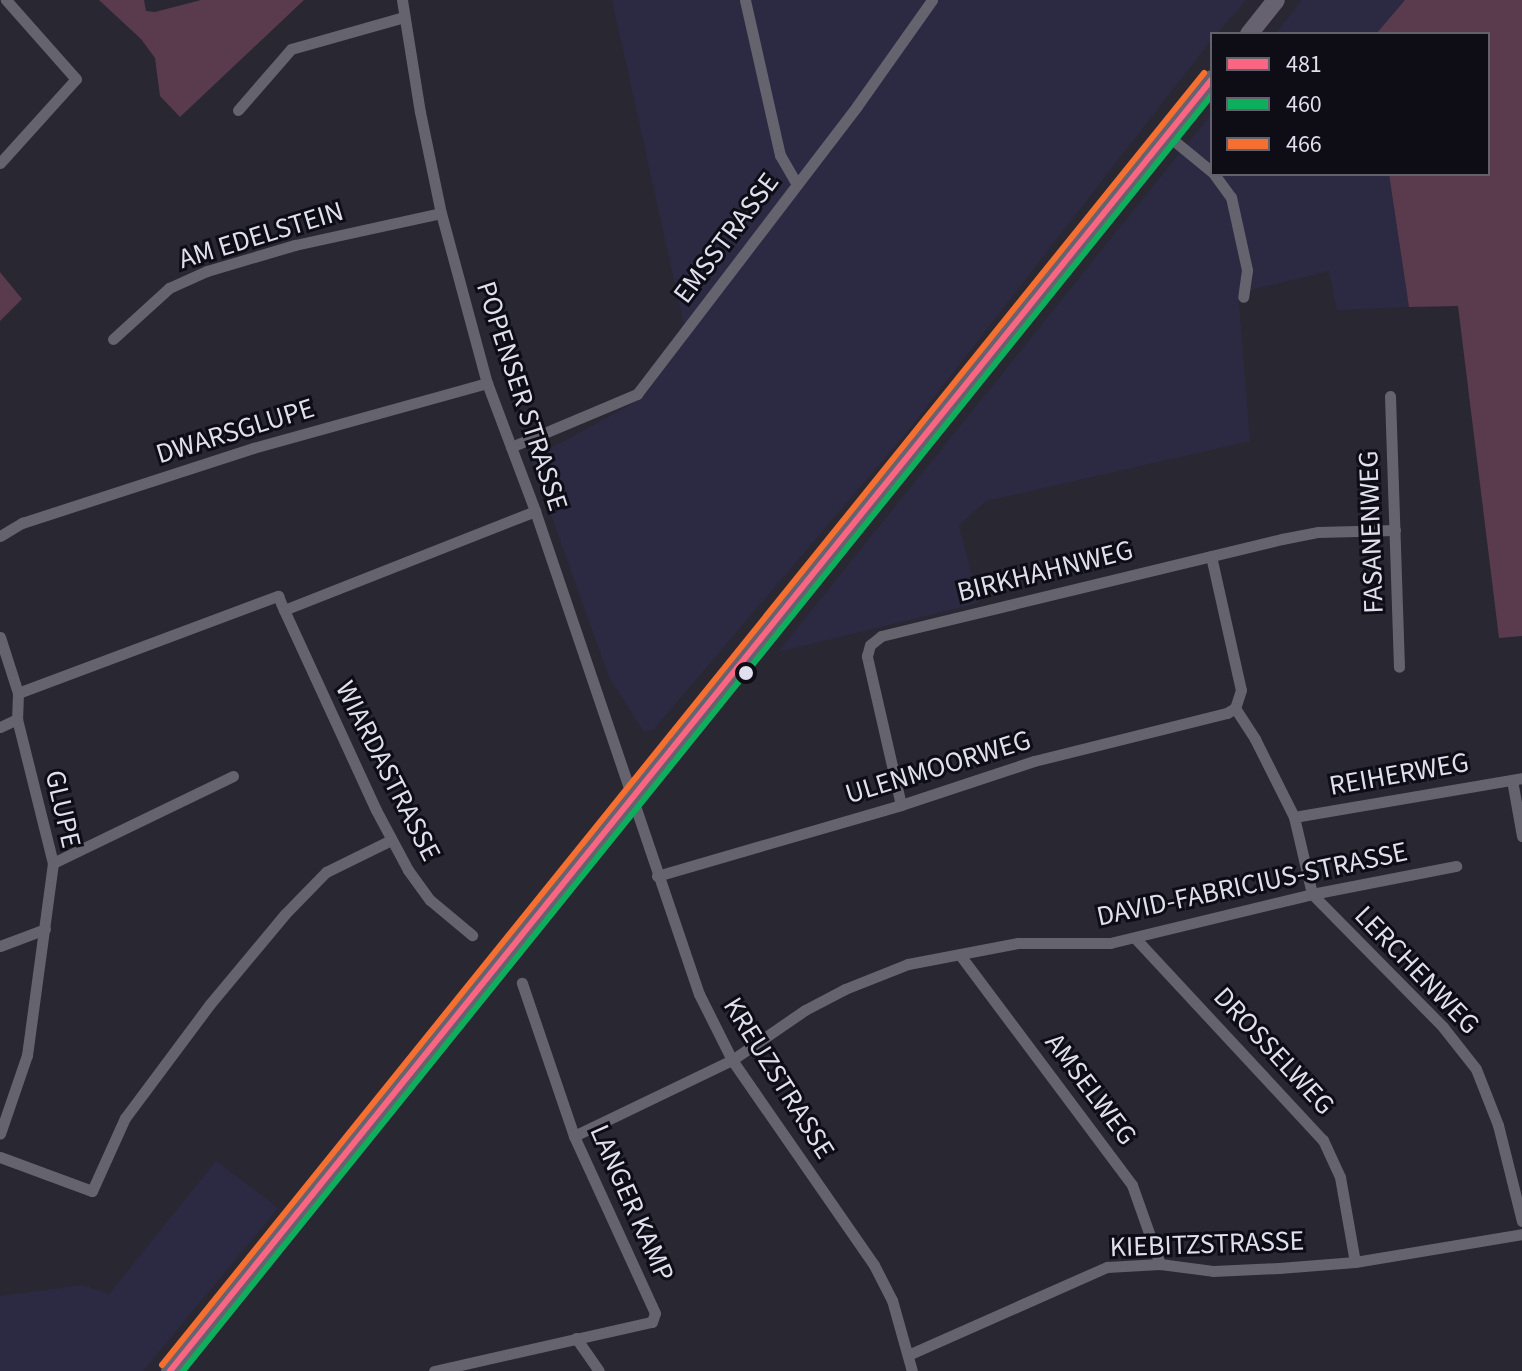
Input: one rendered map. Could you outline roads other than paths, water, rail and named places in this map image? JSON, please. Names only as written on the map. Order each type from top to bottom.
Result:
[{"type":"main road","points":[[1251,32],[1276,0]]},
{"type":"main road","points":[[170,1371],[1210,81]]},
{"type":"street","name":"POPENSER STRASSE","points":[[402,0],[441,213],[487,383],[535,511],[631,798]]},
{"type":"street","points":[[745,0],[780,155],[797,184]]},
{"type":"street","name":"EMSSTRASSE","points":[[511,447],[637,394],[932,0]]},
{"type":"street","points":[[0,163],[76,79],[12,2]]},
{"type":"street","points":[[238,110],[291,49],[404,17]]},
{"type":"street","points":[[1167,135],[1210,171]]},
{"type":"street","points":[[1216,176],[1228,188],[1231,197],[1247,270],[1243,297]]},
{"type":"street","name":"AM EDELSTEIN","points":[[113,339],[169,288],[207,271],[295,245],[441,213]]},
{"type":"street","name":"DWARSGLUPE","points":[[0,536],[22,523],[253,448],[487,383]]},
{"type":"street","name":"FASANENWEG","points":[[1390,396],[1399,667]]},
{"type":"street","points":[[18,693],[278,596],[284,610],[535,511]]},
{"type":"street","name":"BIRKHAHNWEG","points":[[901,805],[867,656],[870,645],[881,636],[1318,532],[1395,530]]},
{"type":"street","points":[[1211,556],[1241,690],[1235,708],[1255,739],[1294,817],[1312,894]]},
{"type":"street","name":"WIARDASTRASSE","points":[[284,610],[391,840],[430,900],[472,935]]},
{"type":"street","name":"GLUPE","points":[[0,637],[18,693],[17,719],[53,863],[27,1055],[0,1134]]},
{"type":"street","name":"ULENMOORWEG","points":[[657,876],[901,805],[1034,761],[1227,713],[1235,708]]},
{"type":"street","points":[[0,727],[17,719]]},
{"type":"street","points":[[53,863],[233,776]]},
{"type":"street","name":"REIHERWEG","points":[[1294,817],[1517,779],[1522,836]]},
{"type":"street","name":"KREUZSTRASSE","points":[[631,798],[699,994],[732,1060],[874,1265],[892,1300],[912,1371]]},
{"type":"street","points":[[0,1157],[92,1191],[125,1118],[210,1004],[285,914],[326,872],[391,840]]},
{"type":"street","name":"DAVID-FABRICIUS-STRASSE","points":[[574,1136],[732,1060],[805,1010],[875,974],[1018,943],[1110,943],[1312,894],[1456,866]]},
{"type":"street","name":"LERCHENWEG","points":[[1312,894],[1443,1027],[1476,1069],[1498,1125],[1522,1221]]},
{"type":"street","points":[[0,946],[45,929]]},
{"type":"street","name":"DROSSELWEG","points":[[1135,938],[1295,1106],[1323,1140],[1340,1177],[1355,1262]]},
{"type":"street","name":"AMSELWEG","points":[[960,955],[1132,1185],[1160,1264]]},
{"type":"street","name":"LANGER KAMP","points":[[434,1371],[652,1322],[655,1313],[574,1136],[522,983]]},
{"type":"street","name":"KIEBITZSTRASSE","points":[[908,1355],[1107,1267],[1160,1264],[1213,1271],[1355,1262],[1522,1234]]},
{"type":"street","points":[[576,1338],[599,1371]]}]
